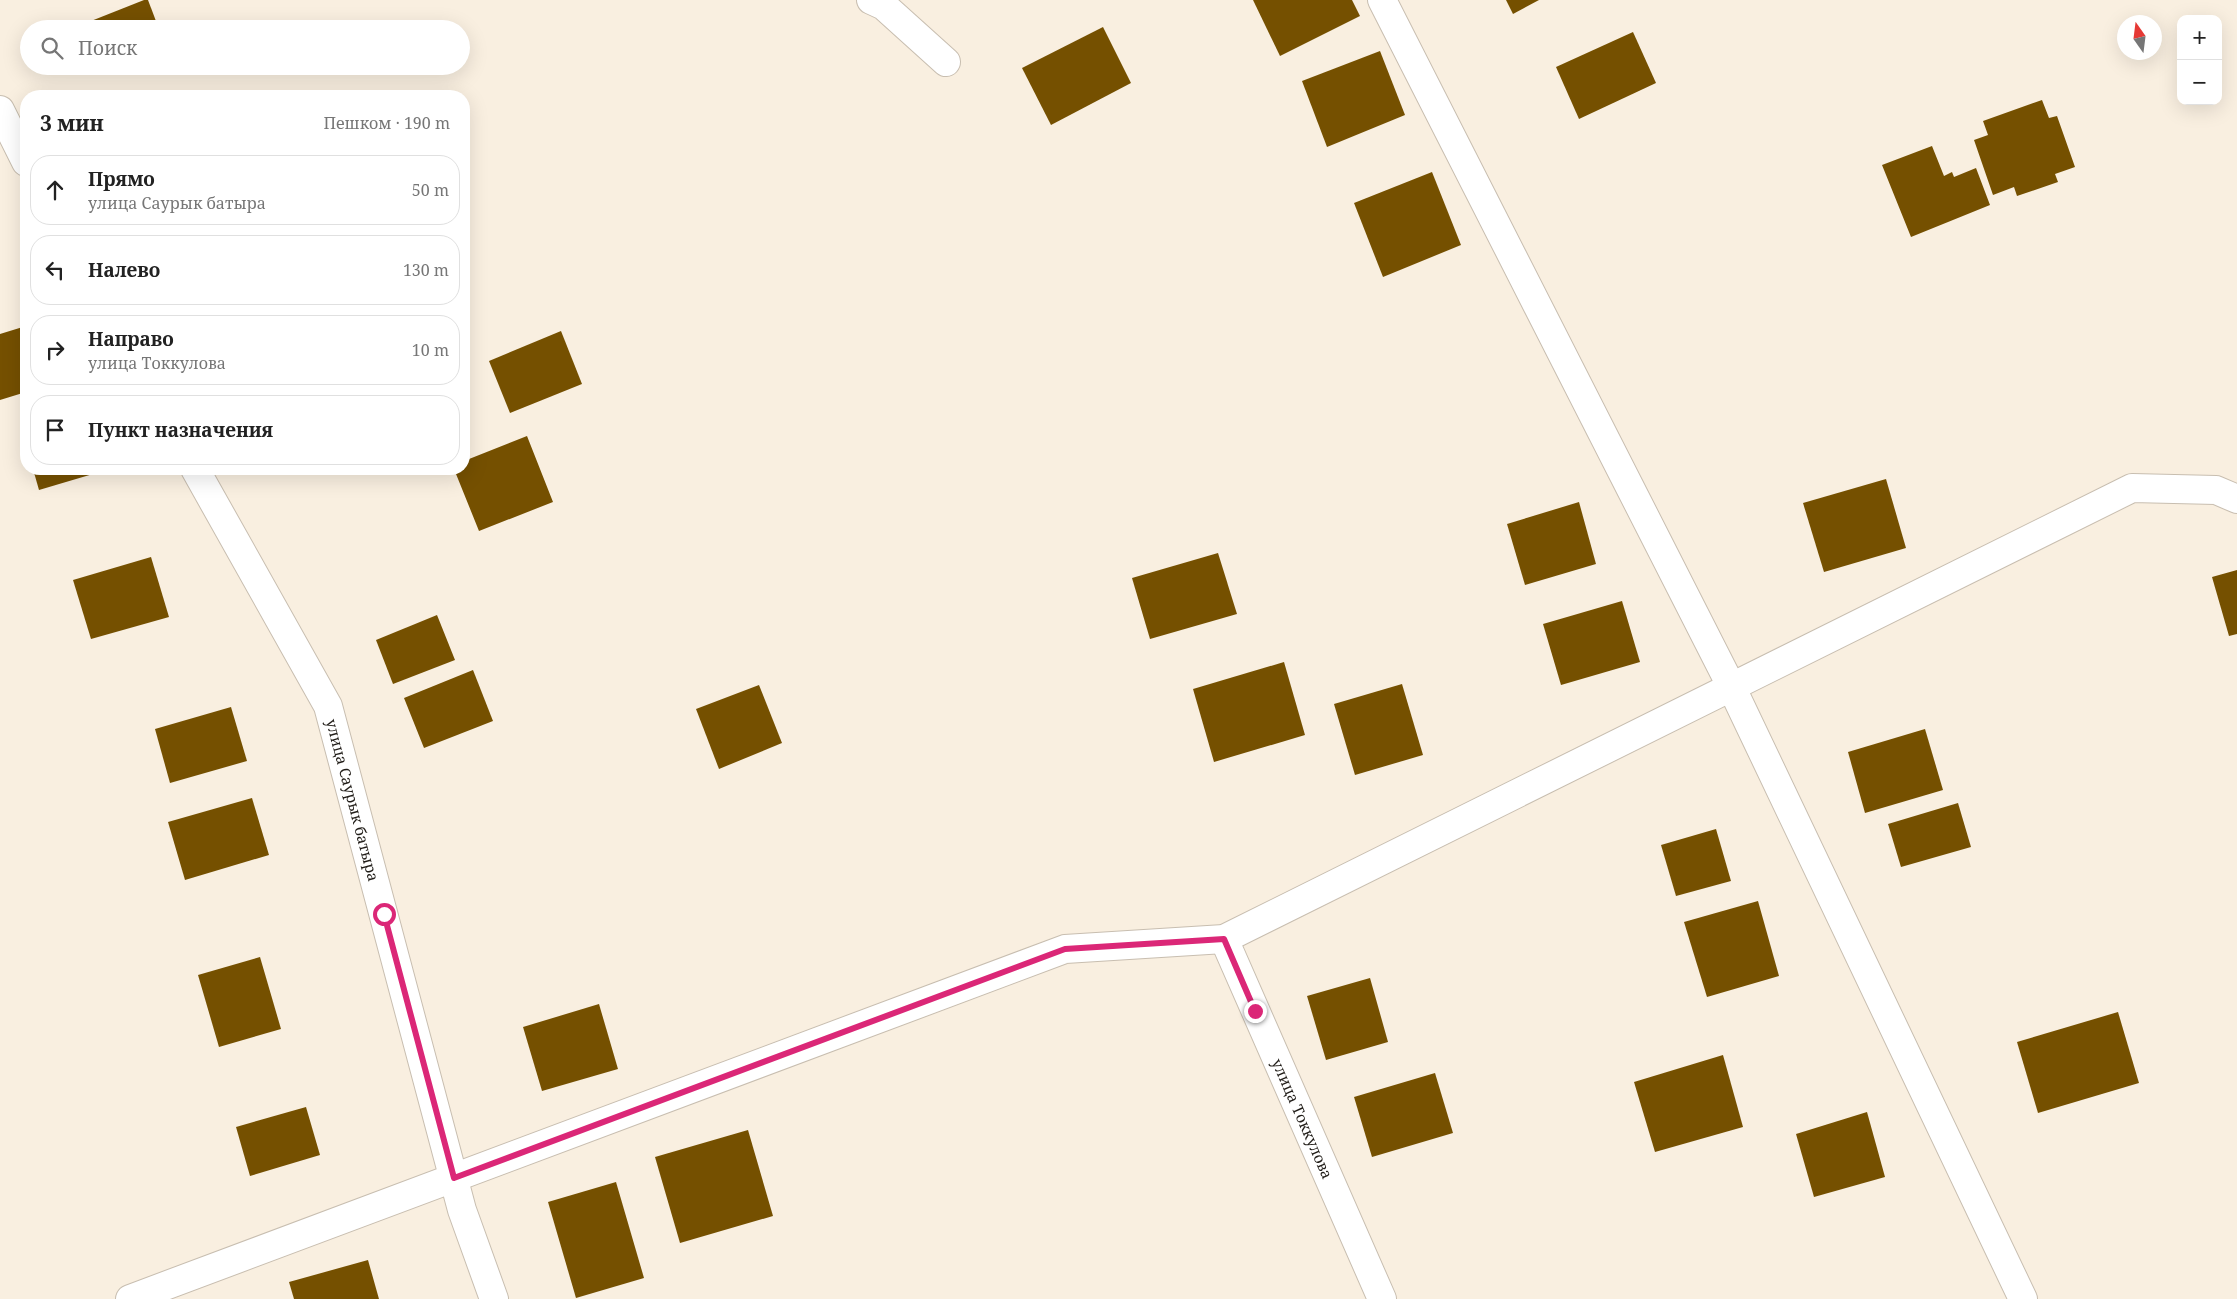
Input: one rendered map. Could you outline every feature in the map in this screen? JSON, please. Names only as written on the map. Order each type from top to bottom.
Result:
[{"type":"street","points":[[871,0],[884,6],[946,62]]},
{"type":"street","points":[[1382,0],[1731,686],[2023,1299]]},
{"type":"street","points":[[0,110],[20,150]]},
{"type":"street","name":"улица Саурык батыра","points":[[198,475],[328,706],[462,1210],[494,1299]]},
{"type":"street","points":[[130,1299],[1065,949],[1224,939],[2132,488],[2216,490],[2237,499]]},
{"type":"street","name":"улица Токкулова","points":[[1224,939],[1382,1299]]},
{"type":"building","points":[[148,0],[156,20],[94,20]]},
{"type":"building","points":[[1253,0],[1352,0],[1360,16],[1280,56]]},
{"type":"building","points":[[1506,0],[1539,0],[1513,14]]},
{"type":"building","points":[[1103,27],[1131,83],[1051,125],[1022,68]]},
{"type":"building","points":[[1633,32],[1656,83],[1579,119],[1556,67]]},
{"type":"building","points":[[1380,51],[1405,115],[1327,147],[1302,81]]},
{"type":"building","points":[[2042,100],[2049,118],[2057,116],[2075,167],[2055,174],[2058,182],[2017,196],[2014,187],[1993,195],[1974,140],[1988,135],[1983,121]]},
{"type":"building","points":[[1932,146],[1944,176],[1952,172],[1954,177],[1976,168],[1990,205],[1911,237],[1882,165]]},
{"type":"building","points":[[1432,172],[1461,245],[1383,277],[1354,203]]},
{"type":"building","points":[[20,328],[20,394],[0,400],[0,334]]},
{"type":"building","points":[[561,331],[582,384],[510,413],[489,361]]},
{"type":"building","points":[[527,436],[553,502],[479,531],[456,475],[470,475],[470,459]]},
{"type":"building","points":[[35,475],[90,475],[39,490]]},
{"type":"building","points":[[1886,479],[1906,548],[1824,572],[1803,503]]},
{"type":"building","points":[[1579,502],[1596,564],[1525,585],[1507,524]]},
{"type":"building","points":[[1218,553],[1237,614],[1150,639],[1132,578]]},
{"type":"building","points":[[151,557],[169,617],[91,639],[73,580]]},
{"type":"building","points":[[2237,570],[2237,634],[2229,636],[2212,577]]},
{"type":"building","points":[[1622,601],[1640,662],[1561,685],[1543,624]]},
{"type":"building","points":[[437,615],[455,660],[393,684],[376,640]]},
{"type":"building","points":[[1284,662],[1305,735],[1214,762],[1193,689]]},
{"type":"building","points":[[473,670],[493,721],[424,748],[404,698]]},
{"type":"building","points":[[1402,684],[1423,755],[1355,775],[1334,704]]},
{"type":"building","points":[[759,685],[782,743],[719,769],[696,709]]},
{"type":"building","points":[[231,707],[247,761],[170,783],[155,729]]},
{"type":"building","points":[[1925,729],[1943,790],[1865,813],[1848,752]]},
{"type":"building","points":[[252,798],[269,855],[185,880],[168,822]]},
{"type":"building","points":[[1958,803],[1971,847],[1901,867],[1888,824]]},
{"type":"building","points":[[1716,829],[1731,881],[1676,896],[1661,845]]},
{"type":"building","points":[[1758,901],[1779,976],[1707,997],[1684,922]]},
{"type":"building","points":[[260,957],[281,1029],[219,1047],[198,975]]},
{"type":"building","points":[[1370,978],[1388,1042],[1326,1060],[1307,996]]},
{"type":"building","points":[[599,1004],[618,1069],[542,1091],[523,1027]]},
{"type":"building","points":[[2118,1012],[2139,1083],[2038,1113],[2017,1042]]},
{"type":"building","points":[[1723,1055],[1743,1127],[1655,1152],[1634,1082]]},
{"type":"building","points":[[1435,1073],[1453,1133],[1372,1157],[1354,1097]]},
{"type":"building","points":[[306,1107],[320,1155],[250,1176],[236,1127]]},
{"type":"building","points":[[1867,1112],[1885,1177],[1814,1197],[1796,1134]]},
{"type":"building","points":[[748,1130],[773,1216],[680,1243],[655,1157]]},
{"type":"building","points":[[616,1182],[644,1278],[576,1298],[548,1202]]},
{"type":"building","points":[[368,1260],[379,1299],[294,1299],[289,1282]]},
{"type":"route","points":[[384,914],[454,1178],[1065,949],[1224,939],[1255,1011]]}]
